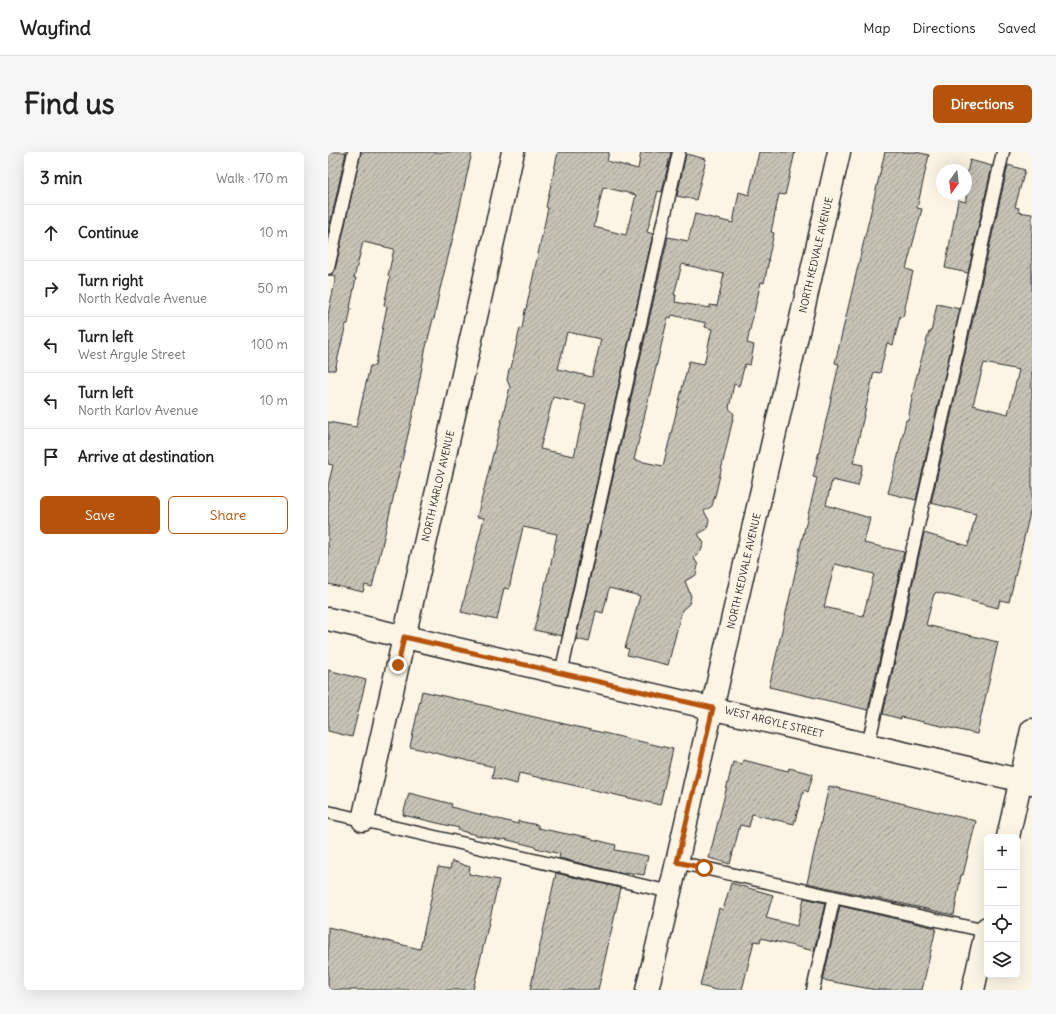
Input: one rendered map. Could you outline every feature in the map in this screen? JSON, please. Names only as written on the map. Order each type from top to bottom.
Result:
[{"type":"street","name":"NORTH KARLOV AVENUE","points":[[363,820],[513,152]]},
{"type":"street","name":"NORTH KEDVALE AVENUE","points":[[647,990],[713,708],[839,152]]},
{"type":"street","name":"WEST ARGYLE STREET","points":[[328,619],[1026,782]]},
{"type":"street","points":[[1009,834],[1026,782],[1032,730]]},
{"type":"street","points":[[973,990],[984,942]]},
{"type":"lane","points":[[328,268],[354,152]]},
{"type":"lane","points":[[561,673],[679,152]]},
{"type":"lane","points":[[868,745],[1003,152]]},
{"type":"lane","points":[[328,812],[670,892]]},
{"type":"lane","points":[[677,862],[984,929]]},
{"type":"lane","points":[[813,990],[834,897]]},
{"type":"building","points":[[328,152],[346,152],[328,234]]},
{"type":"building","points":[[361,152],[472,152],[434,319],[425,351],[414,409],[377,567],[372,587],[365,585],[363,592],[328,584],[328,486],[333,465],[328,464],[328,422],[356,427],[370,366],[375,366],[387,306],[384,305],[394,249],[363,242],[354,278],[356,278],[348,324],[346,324],[335,370],[328,370],[328,315],[336,276],[329,275],[335,270]]},
{"type":"building","points":[[558,152],[609,152],[607,161],[638,169],[641,152],[671,152],[662,192],[658,191],[647,232],[653,234],[562,636],[534,630],[549,573],[557,534],[523,527],[509,589],[504,588],[497,620],[461,612],[484,518],[477,517],[510,387],[507,380],[509,369],[511,368],[520,328],[522,329],[548,208],[546,207]],"holes":[[[603,187],[636,195],[626,235],[594,227]],[[567,332],[601,339],[592,377],[558,369]],[[553,397],[586,405],[574,456],[540,449]]]},
{"type":"building","points":[[759,152],[795,152],[785,195],[779,194],[771,232],[774,233],[769,260],[764,283],[761,282],[747,343],[754,345],[750,365],[745,364],[739,386],[734,384],[729,408],[734,414],[716,492],[712,506],[704,511],[709,520],[707,529],[698,534],[704,543],[701,551],[694,558],[698,565],[696,575],[685,581],[691,596],[689,604],[682,610],[668,665],[627,655],[629,649],[625,648],[640,596],[609,588],[603,613],[596,611],[589,642],[576,639],[668,237],[688,241],[695,214],[733,223],[739,192],[749,195]],"holes":[[[682,264],[724,274],[717,306],[710,305],[710,308],[675,302],[676,295],[674,295]],[[672,315],[706,323],[705,327],[712,329],[704,364],[689,361],[663,466],[634,460],[668,317],[671,318]]]},
{"type":"building","points":[[885,152],[916,152],[929,155],[917,208],[922,209],[906,269],[913,271],[903,317],[900,316],[893,345],[887,343],[880,373],[874,372],[853,463],[863,465],[858,486],[832,480],[826,505],[870,518],[864,543],[904,552],[868,710],[769,687],[817,478],[813,477],[839,364],[835,363]],"holes":[[[835,564],[874,574],[863,616],[824,607]]]},
{"type":"building","points":[[686,154],[706,159],[696,200],[677,196]]},
{"type":"building","points":[[970,160],[992,166],[968,273],[945,268],[958,200],[966,202],[966,200],[972,200],[972,164],[969,164]]},
{"type":"building","points":[[1008,165],[1025,170],[1015,207],[1019,208],[1018,212],[1032,214],[1032,504],[1009,602],[1000,600],[998,608],[936,592],[934,594],[926,625],[998,642],[977,734],[883,714],[924,533],[968,546],[976,514],[931,503]],"holes":[[[984,363],[1019,370],[1008,414],[973,405]]]},
{"type":"building","points":[[937,304],[960,309],[916,500],[888,493],[906,420],[908,420],[915,382],[929,332],[931,332]]},
{"type":"building","points":[[328,670],[366,680],[352,737],[328,731]]},
{"type":"building","points":[[422,691],[673,749],[660,805],[519,773],[517,784],[492,778],[494,767],[410,747]]},
{"type":"building","points":[[743,760],[788,771],[789,768],[813,774],[808,792],[804,790],[794,824],[752,814],[749,827],[740,825],[730,864],[709,858],[733,762],[742,764]]},
{"type":"building","points":[[829,786],[976,821],[963,875],[961,875],[954,915],[807,883]]},
{"type":"building","points":[[409,793],[452,804],[451,807],[518,824],[518,821],[538,825],[538,828],[592,838],[616,845],[615,850],[648,856],[644,875],[624,872],[624,874],[559,858],[560,854],[536,847],[504,839],[476,835],[458,830],[459,828],[403,815]]},
{"type":"building","points":[[452,861],[470,867],[469,874],[499,880],[473,990],[328,990],[328,927],[420,949],[438,867],[450,869]]},
{"type":"building","points":[[556,873],[621,888],[598,990],[530,990]]},
{"type":"building","points":[[731,883],[773,895],[766,918],[797,926],[804,898],[825,903],[814,951],[761,938],[760,942],[754,941],[742,990],[716,990],[700,986],[719,908],[723,910]]},
{"type":"building","points":[[840,906],[936,928],[922,990],[876,990],[823,980]]},
{"type":"route","points":[[398,665],[404,637],[713,708],[677,862],[704,868]]}]
